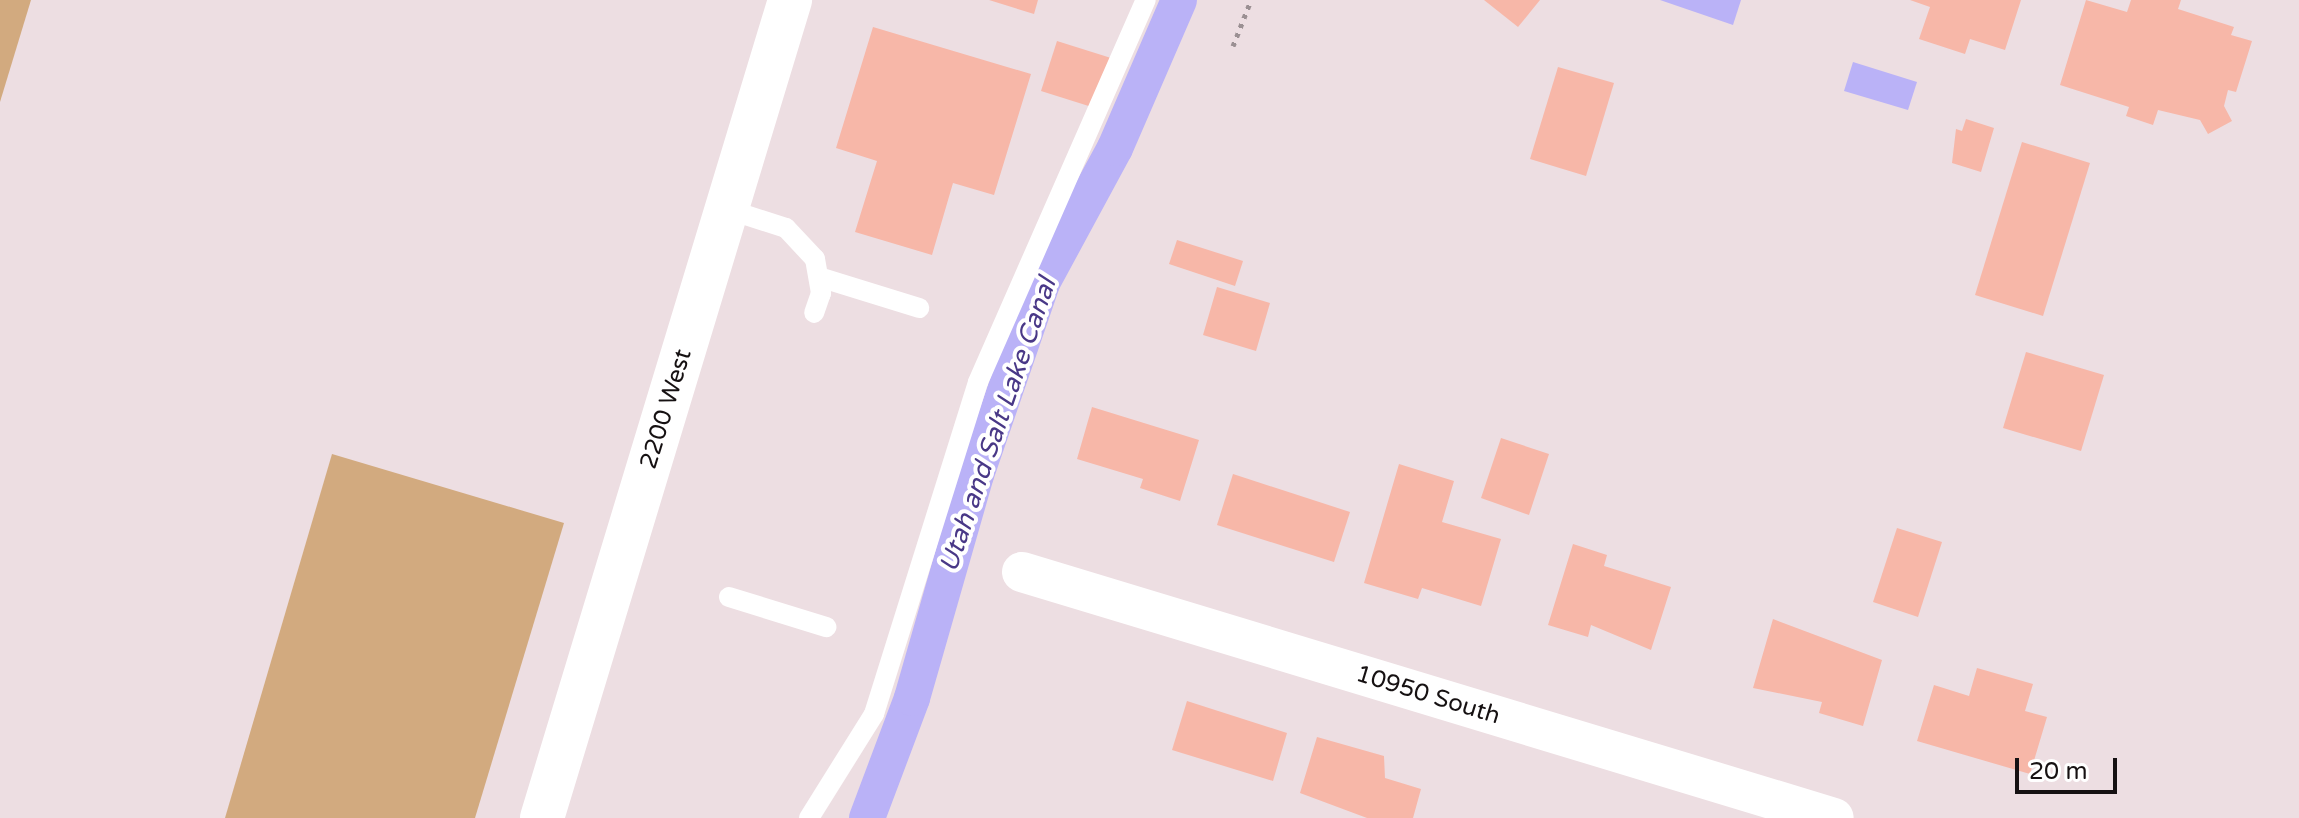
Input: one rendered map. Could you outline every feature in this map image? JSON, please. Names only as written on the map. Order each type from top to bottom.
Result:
[{"type":"street","name":"2200 West","points":[[542,818],[790,0]]},
{"type":"street","name":"10950 South","points":[[1022,572],[1834,818]]},
{"type":"lane","points":[[809,818],[874,714],[978,382],[1146,0]]},
{"type":"lane","points":[[727,209],[786,228],[815,259],[819,277],[814,313]]},
{"type":"lane","points":[[819,277],[919,308]]},
{"type":"lane","points":[[729,597],[826,627]]},
{"type":"path","points":[[1233,46],[1251,0]]},
{"type":"shaded area","points":[[0,0],[31,0],[0,102]]},
{"type":"shaded area","points":[[1660,0],[1741,0],[1733,25]]},
{"type":"shaded area","points":[[1853,62],[1917,82],[1908,110],[1844,91]]},
{"type":"shaded area","points":[[332,454],[564,523],[475,818],[225,818]]},
{"type":"building","points":[[989,0],[1038,0],[1034,14]]},
{"type":"building","points":[[1484,0],[1540,0],[1518,27]]},
{"type":"building","points":[[1910,0],[2021,0],[2005,50],[1970,39],[1965,54],[1919,39],[1930,7]]},
{"type":"building","points":[[2086,0],[2127,12],[2131,0],[2181,0],[2178,9],[2234,27],[2231,35],[2252,41],[2236,92],[2228,90],[2224,106],[2232,121],[2208,134],[2200,120],[2158,110],[2153,125],[2126,116],[2129,107],[2060,85]]},
{"type":"building","points":[[873,27],[1031,74],[994,195],[953,183],[932,255],[855,232],[877,161],[836,148]]},
{"type":"building","points":[[1057,41],[1111,58],[1095,108],[1041,91]]},
{"type":"building","points":[[1558,67],[1614,83],[1586,176],[1530,159]]},
{"type":"building","points":[[1966,119],[1994,128],[1981,172],[1952,163],[1956,129],[1962,131]]},
{"type":"building","points":[[2022,142],[2090,163],[2043,316],[1975,295]]},
{"type":"building","points":[[1177,240],[1243,261],[1235,286],[1169,264]]},
{"type":"building","points":[[1217,287],[1270,303],[1256,351],[1203,335]]},
{"type":"building","points":[[2026,352],[2104,375],[2081,451],[2003,428]]},
{"type":"building","points":[[1092,407],[1199,440],[1180,501],[1140,488],[1143,479],[1077,459]]},
{"type":"building","points":[[1501,438],[1549,454],[1529,515],[1481,498]]},
{"type":"building","points":[[1399,464],[1454,481],[1442,522],[1501,539],[1481,606],[1422,588],[1418,599],[1364,583]]},
{"type":"building","points":[[1233,474],[1350,512],[1334,562],[1217,525]]},
{"type":"building","points":[[1897,528],[1942,542],[1918,617],[1873,602]]},
{"type":"building","points":[[1573,544],[1607,555],[1604,566],[1671,587],[1651,650],[1591,625],[1588,637],[1548,625]]},
{"type":"building","points":[[1773,619],[1882,660],[1863,726],[1819,713],[1822,702],[1753,688]]},
{"type":"building","points":[[1977,668],[2033,684],[2025,711],[2047,717],[2030,774],[1917,741],[1934,685],[1969,696]]},
{"type":"building","points":[[1187,701],[1287,733],[1273,781],[1172,750]]},
{"type":"building","points":[[1317,737],[1384,756],[1385,778],[1421,789],[1413,818],[1367,818],[1300,793]]},
{"type":"waterway","name":"Utah and Salt Lake Canal","points":[[867,818],[912,698],[976,475],[1042,283],[1115,148],[1179,0]]}]
